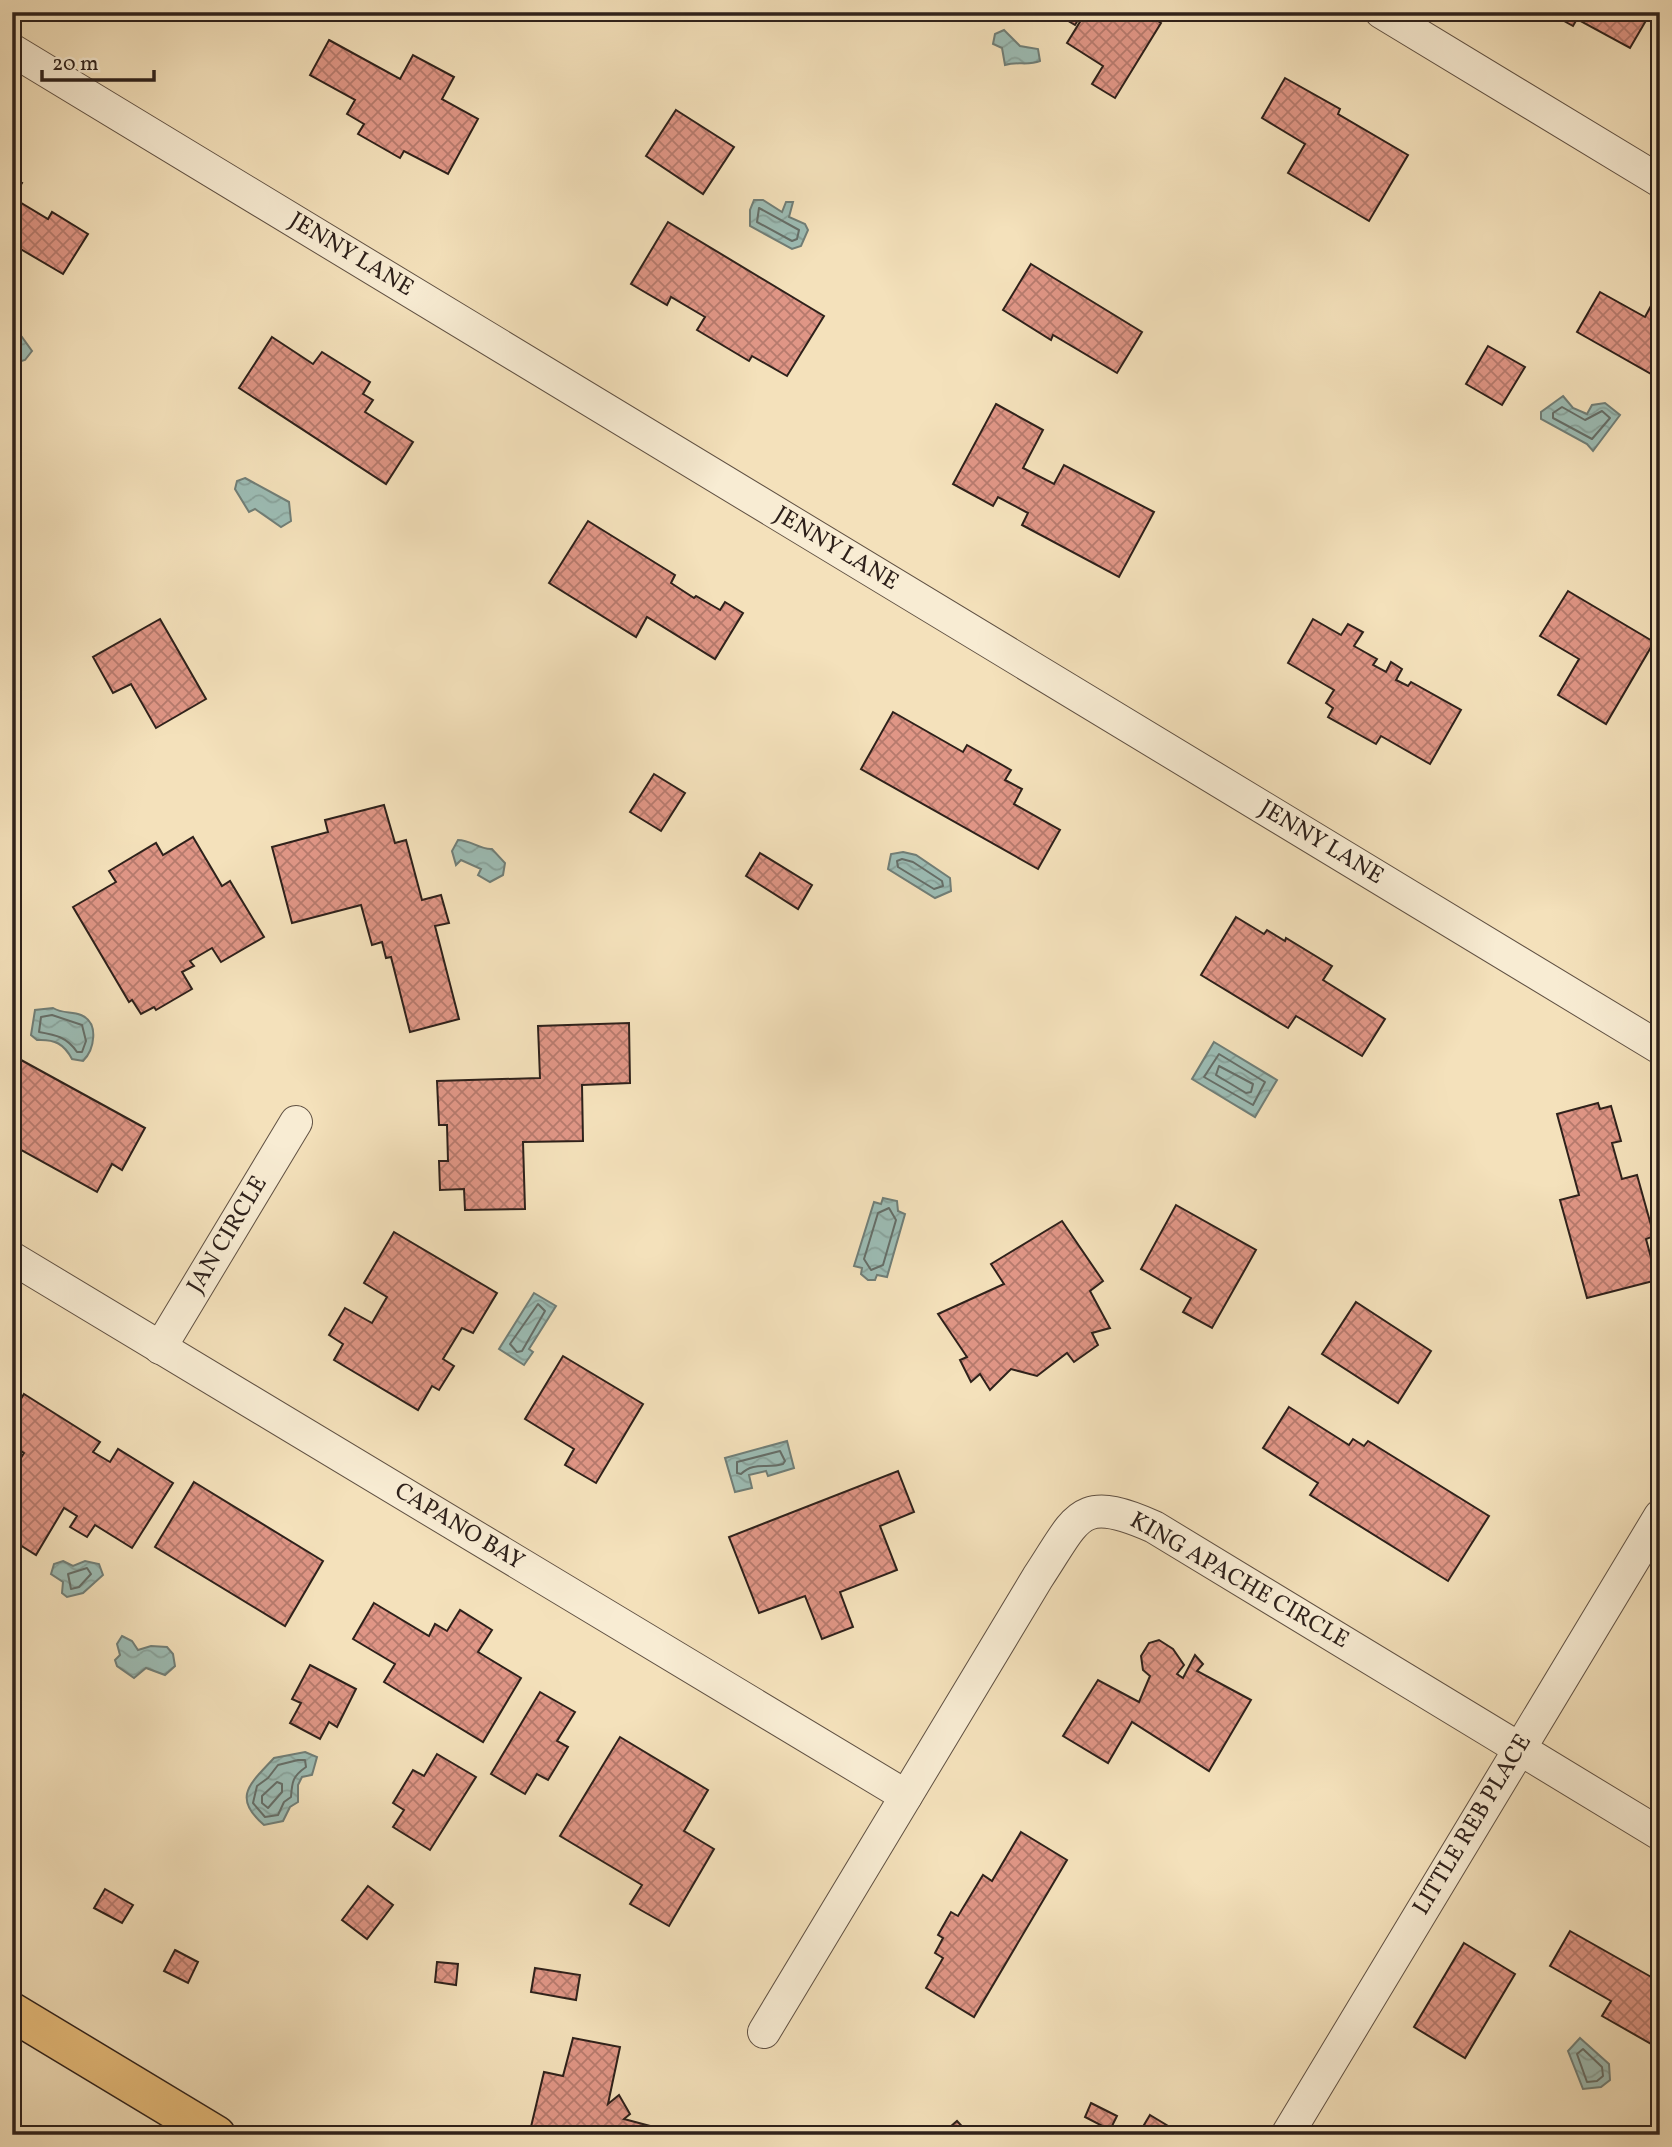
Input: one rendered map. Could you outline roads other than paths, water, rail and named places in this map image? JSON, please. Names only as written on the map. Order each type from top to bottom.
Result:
[{"type":"main road","points":[[12,2012],[216,2135]]},
{"type":"street","points":[[1381,12],[1660,181]]},
{"type":"street","name":"JENNY LANE","points":[[12,50],[1660,1048]]},
{"type":"street","name":"JAN CIRCLE","points":[[160,1348],[296,1122]]},
{"type":"street","name":"CAPANO BAY","points":[[12,1258],[906,1796]]},
{"type":"street","name":"KING APACHE CIRCLE","points":[[764,2032],[1078,1517],[1099,1509],[1124,1513],[1154,1527],[1660,1834]]},
{"type":"street","name":"LITTLE REB PLACE","points":[[1287,2135],[1660,1516]]},
{"type":"water","points":[[1004,30],[1020,46],[1038,49],[1040,61],[1005,65],[1002,48],[993,44],[995,34]]},
{"type":"water","points":[[754,200],[763,200],[782,212],[786,202],[793,202],[789,217],[805,224],[808,230],[801,246],[792,249],[750,226],[750,210]]},
{"type":"water","points":[[22,337],[32,351],[25,360],[12,364],[12,342]]},
{"type":"water","points":[[1563,396],[1573,408],[1587,414],[1592,405],[1605,403],[1620,415],[1593,451],[1587,444],[1541,419],[1541,412]]},
{"type":"water","points":[[245,478],[289,502],[291,521],[281,527],[255,509],[249,512],[235,489],[237,481]]},
{"type":"water","points":[[458,840],[492,849],[505,863],[503,875],[490,882],[478,875],[481,869],[461,860],[456,865],[452,851]]},
{"type":"water","points":[[903,852],[916,855],[950,878],[951,891],[935,898],[888,869],[891,854]]},
{"type":"water","points":[[53,1008],[81,1015],[91,1024],[92,1044],[83,1061],[72,1059],[58,1044],[49,1040],[37,1040],[31,1035],[35,1010]]},
{"type":"water","points":[[1214,1042],[1277,1080],[1255,1117],[1192,1079]]},
{"type":"water","points":[[883,1198],[897,1201],[898,1211],[905,1214],[887,1277],[877,1275],[875,1280],[868,1280],[861,1274],[862,1268],[854,1266],[874,1202],[881,1204]]},
{"type":"water","points":[[534,1293],[556,1306],[529,1349],[533,1352],[524,1365],[499,1349]]},
{"type":"water","points":[[787,1441],[794,1468],[768,1476],[766,1471],[749,1475],[752,1488],[735,1492],[725,1458]]},
{"type":"water","points":[[63,1561],[73,1566],[85,1561],[99,1564],[103,1575],[83,1593],[67,1597],[62,1593],[63,1582],[51,1574],[54,1564]]},
{"type":"water","points":[[122,1636],[132,1641],[138,1650],[151,1646],[167,1647],[173,1654],[175,1666],[165,1675],[146,1668],[134,1678],[117,1666],[115,1660],[120,1655],[117,1644]]},
{"type":"water","points":[[305,1752],[317,1757],[312,1775],[302,1777],[298,1785],[298,1802],[290,1807],[283,1821],[264,1825],[248,1806],[248,1790],[274,1758]]},
{"type":"water","points":[[1580,2038],[1609,2064],[1610,2080],[1601,2087],[1583,2089],[1568,2051]]}]
